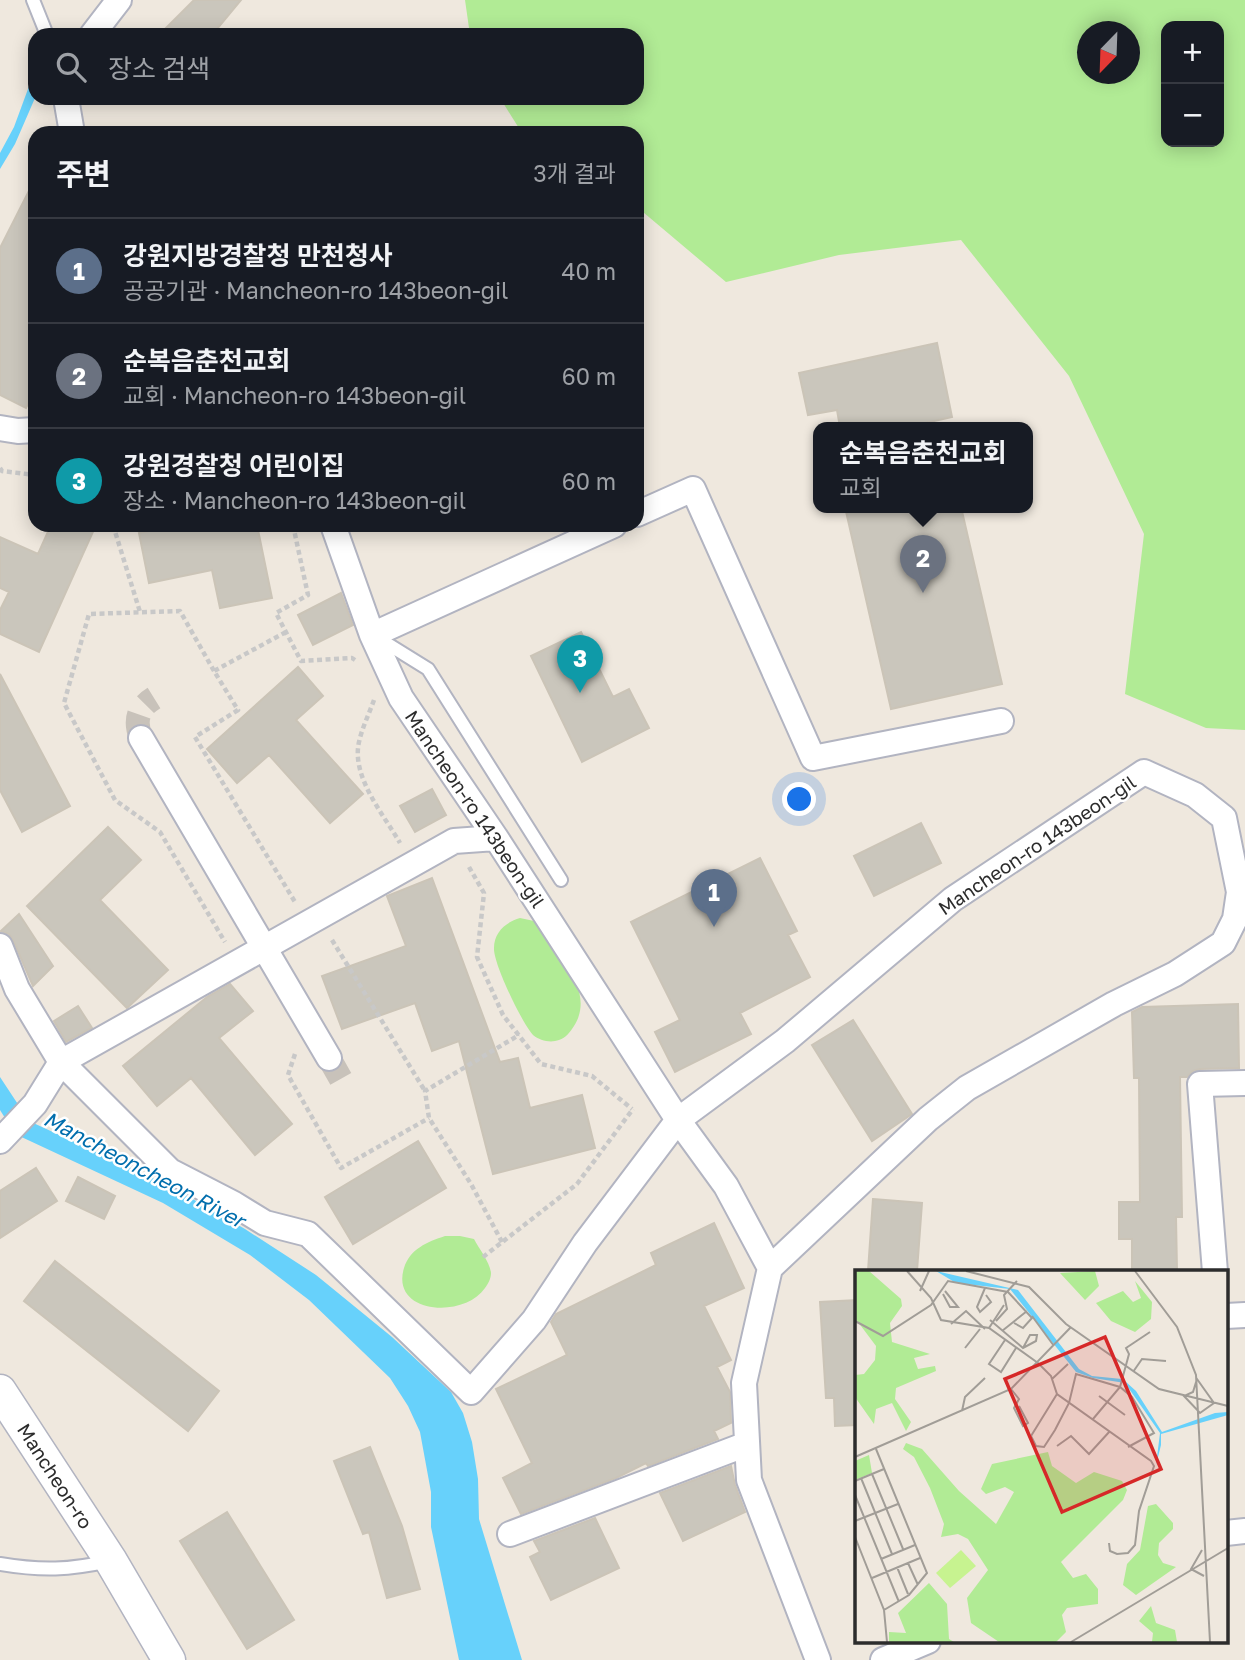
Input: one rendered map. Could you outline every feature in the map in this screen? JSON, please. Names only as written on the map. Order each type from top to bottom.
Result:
[{"type":"street","points":[[97,28],[119,0]]},
{"type":"street","points":[[67,105],[71,126]]},
{"type":"street","points":[[0,428],[18,432],[28,431]]},
{"type":"street","points":[[644,511],[693,489],[813,758],[1001,721]]},
{"type":"street","name":"Mancheon-ro 143beon-gil","points":[[335,532],[372,635],[401,698],[496,838],[678,1120],[726,1186],[770,1268],[928,1119],[967,1088],[1114,1004],[1175,974],[1223,943],[1235,919],[1240,892],[1223,818],[1195,795],[1144,772],[953,898],[785,1041],[678,1120]]},
{"type":"street","points":[[372,635],[599,532]]},
{"type":"street","points":[[141,738],[329,1058]]},
{"type":"street","points":[[0,1141],[35,1104],[61,1062],[454,841],[496,838]]},
{"type":"street","points":[[0,946],[17,989],[61,1062],[170,1171],[265,1223],[308,1234],[471,1392],[534,1320],[585,1242],[678,1120]]},
{"type":"street","points":[[1214,1270],[1200,1084],[1245,1083]]},
{"type":"street","points":[[770,1268],[744,1383],[749,1480],[818,1660]]},
{"type":"street","name":"Mancheon-ro","points":[[0,1391],[111,1561],[169,1660]]},
{"type":"street","points":[[510,1534],[747,1444]]},
{"type":"street","points":[[883,1660],[926,1642]]},
{"type":"lane","points":[[33,0],[44,28]]},
{"type":"lane","points":[[372,635],[428,669],[561,880]]},
{"type":"lane","points":[[0,1564],[28,1569],[71,1569],[111,1561]]},
{"type":"path","points":[[0,468],[2,471],[28,474]]},
{"type":"path","points":[[115,532],[140,612]]},
{"type":"path","points":[[294,532],[308,595],[276,613],[301,661],[352,658],[363,666]]},
{"type":"path","points":[[286,632],[214,671],[238,710],[195,737],[425,1091],[429,1118],[471,1184],[502,1242]]},
{"type":"path","points":[[375,696],[358,743],[358,764],[366,785],[413,864]]},
{"type":"path","points":[[454,841],[484,893],[477,957],[503,1015],[541,1064],[592,1076],[632,1109],[678,1120]]},
{"type":"path","points":[[425,1091],[519,1035]]},
{"type":"path","points":[[297,1048],[288,1075],[341,1168],[429,1118]]},
{"type":"path","points":[[483,1257],[578,1184],[632,1109]]},
{"type":"green space","points":[[465,0],[1245,0],[1245,730],[1206,728],[1125,694],[1144,534],[1069,376],[961,240],[839,255],[726,282],[644,213],[644,126],[518,126],[504,105],[644,105],[644,28],[469,28]]},
{"type":"green space","points":[[520,918],[534,921],[541,926],[565,961],[578,987],[580,1013],[571,1030],[559,1040],[546,1041],[533,1035],[498,966],[494,948],[496,937],[506,925]]},
{"type":"green space","points":[[445,1236],[474,1239],[489,1264],[491,1273],[485,1288],[475,1298],[462,1304],[431,1307],[418,1303],[408,1295],[403,1283],[404,1268],[415,1251]]},
{"type":"water","points":[[28,89],[28,105],[32,105],[15,144],[0,169],[0,153],[14,127]]},
{"type":"water","points":[[0,1077],[29,1121],[170,1186],[245,1229],[316,1275],[392,1337],[451,1392],[463,1413],[472,1442],[478,1479],[479,1519],[522,1660],[459,1660],[431,1527],[431,1492],[420,1432],[408,1406],[390,1378],[309,1300],[250,1255],[163,1203],[15,1134],[0,1110]]},
{"type":"building","points":[[194,0],[241,0],[218,28],[166,28]]},
{"type":"building","points":[[28,193],[26,408],[0,395],[0,248]]},
{"type":"building","points":[[937,343],[952,417],[930,422],[839,422],[837,410],[808,415],[799,373]]},
{"type":"building","points":[[846,513],[962,513],[1002,684],[891,709]]},
{"type":"building","points":[[48,532],[93,532],[39,652],[0,634],[0,610],[9,592],[0,588],[0,537],[38,554]]},
{"type":"building","points":[[258,532],[272,598],[220,608],[212,570],[149,583],[139,533]]},
{"type":"building","points":[[341,593],[353,625],[313,645],[298,615]]},
{"type":"building","points":[[581,632],[613,697],[629,689],[649,728],[582,762],[531,656]]},
{"type":"building","points":[[298,667],[323,696],[296,720],[363,794],[330,823],[269,755],[237,783],[207,749]]},
{"type":"building","points":[[0,674],[70,806],[22,832],[0,790]]},
{"type":"building","points":[[432,789],[446,815],[415,832],[400,806]]},
{"type":"building","points":[[921,823],[941,863],[874,896],[854,856]]},
{"type":"building","points":[[108,827],[141,860],[100,900],[168,970],[127,1008],[27,906]]},
{"type":"building","points":[[760,858],[797,931],[788,935],[810,977],[740,1013],[751,1034],[675,1072],[655,1032],[680,1020],[631,922]]},
{"type":"building","points":[[432,878],[500,1062],[518,1058],[530,1108],[582,1095],[595,1148],[493,1174],[459,1041],[432,1051],[415,1003],[342,1029],[322,976],[406,946],[387,896]]},
{"type":"building","points":[[19,914],[53,966],[33,986],[13,940],[9,934],[1,931]]},
{"type":"building","points":[[230,984],[253,1011],[219,1038],[292,1124],[255,1155],[191,1078],[157,1106],[123,1066],[207,997]]},
{"type":"building","points":[[1238,1004],[1239,1068],[1200,1069],[1187,1077],[1180,1077],[1182,1217],[1176,1217],[1177,1270],[1132,1270],[1132,1239],[1119,1239],[1119,1202],[1140,1202],[1139,1078],[1134,1078],[1132,1012],[1142,1007]]},
{"type":"building","points":[[78,1006],[92,1028],[66,1042],[54,1021]]},
{"type":"building","points":[[853,1020],[912,1114],[872,1141],[812,1045]]},
{"type":"building","points":[[418,1141],[446,1188],[353,1244],[325,1197]]},
{"type":"building","points":[[36,1168],[57,1201],[0,1238],[0,1191]]},
{"type":"building","points":[[78,1177],[115,1196],[104,1219],[66,1201]]},
{"type":"building","points":[[873,1199],[922,1203],[917,1270],[868,1270]]},
{"type":"building","points":[[714,1223],[744,1288],[704,1306],[731,1360],[717,1367],[730,1392],[731,1423],[714,1431],[718,1439],[648,1466],[646,1463],[616,1478],[521,1514],[503,1478],[532,1463],[496,1389],[567,1355],[551,1322],[556,1314],[656,1265],[651,1253]]},
{"type":"building","points":[[55,1261],[219,1391],[188,1431],[24,1301]]},
{"type":"building","points":[[855,1300],[855,1425],[835,1426],[834,1398],[826,1398],[820,1302]]},
{"type":"building","points":[[370,1447],[402,1526],[420,1589],[387,1598],[369,1532],[363,1534],[334,1461]]},
{"type":"building","points":[[731,1466],[745,1512],[683,1541],[660,1493]]},
{"type":"building","points":[[227,1512],[294,1620],[247,1649],[180,1541]]},
{"type":"building","points":[[595,1518],[619,1568],[551,1600],[530,1557],[540,1552],[534,1541]]},
{"type":"tunnel","points":[[141,738],[139,715],[144,706],[154,698]]},
{"type":"tunnel","points":[[329,1058],[342,1081]]},
{"type":"place","name":"순복음춘천교회","points":[[923,593]]},
{"type":"place","name":"강원경찰청 어린이집","points":[[580,693]]},
{"type":"place","name":"강원지방경찰청 만천청사","points":[[714,927]]},
{"type":"water label","name":"Mancheoncheon River","points":[[144,1170]]}]
